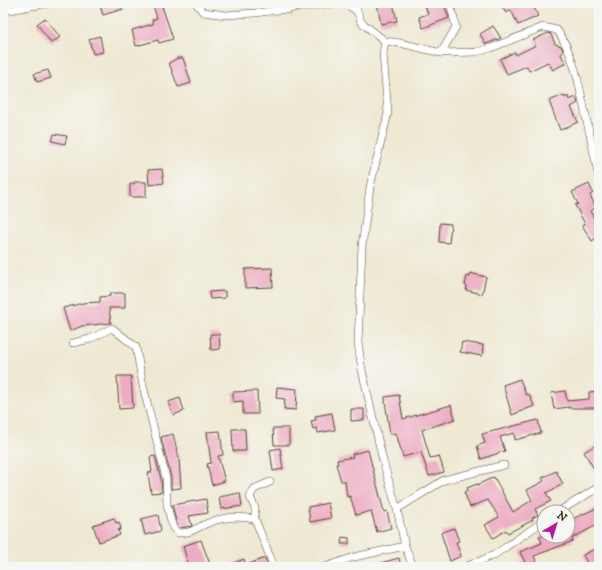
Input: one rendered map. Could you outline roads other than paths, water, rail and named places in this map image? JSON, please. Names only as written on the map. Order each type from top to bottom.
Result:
[{"type":"street","points":[[3,11],[48,3]]},
{"type":"street","points":[[196,3],[203,12],[226,15],[288,10],[333,3]]},
{"type":"street","points":[[284,3],[288,10]]},
{"type":"street","points":[[338,3],[357,7],[361,22],[385,41],[441,52],[476,52],[491,48],[543,27],[557,30],[564,39],[574,68],[599,178]]},
{"type":"street","points":[[441,52],[456,27],[450,3]]},
{"type":"street","points":[[385,41],[383,54],[388,113],[370,187],[362,246],[358,342],[362,370],[383,461],[398,509],[405,546],[413,567]]},
{"type":"street","points":[[73,343],[90,339],[112,328],[136,347],[141,380],[166,478],[167,505],[172,528],[178,533],[189,533],[206,523],[224,518],[242,516],[255,519]]},
{"type":"street","points":[[398,509],[444,480],[504,465]]},
{"type":"street","points":[[270,482],[254,489],[250,497],[254,508],[255,519],[274,567]]},
{"type":"street","points":[[571,504],[599,487]]},
{"type":"street","points":[[465,567],[494,555],[536,526]]},
{"type":"street","points":[[325,567],[354,557],[405,546]]}]
